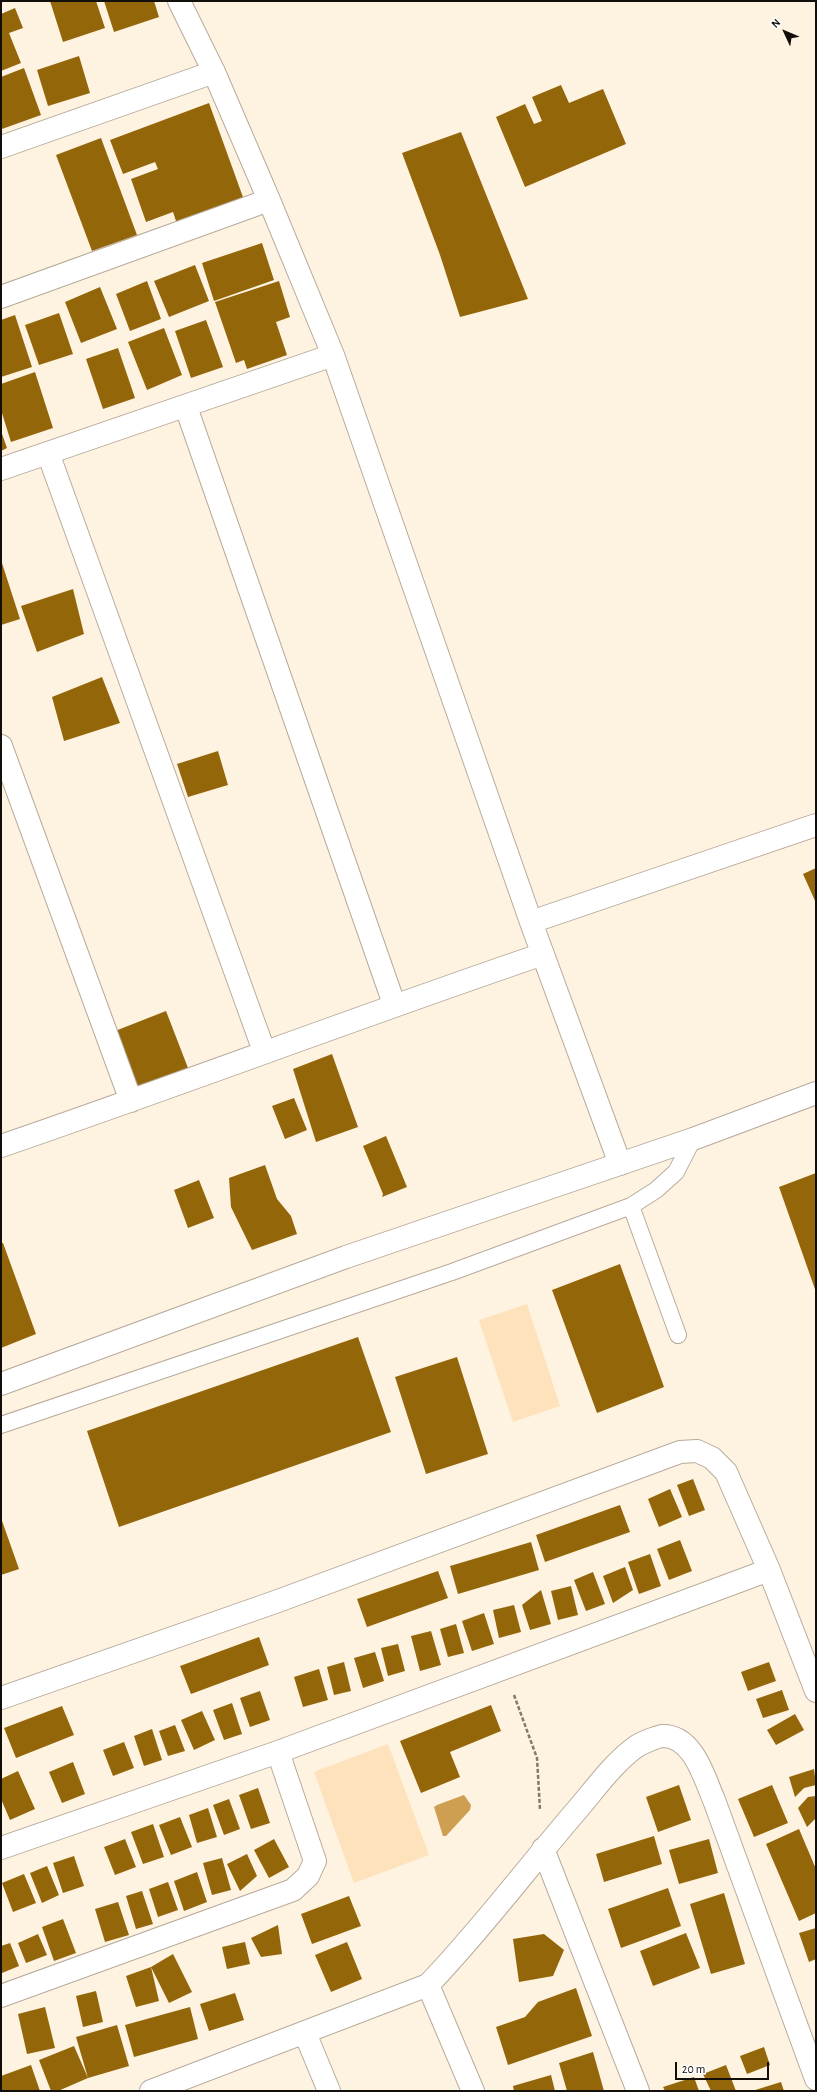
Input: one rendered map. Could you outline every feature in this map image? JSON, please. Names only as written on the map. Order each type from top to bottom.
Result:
[{"type":"street","points":[[179,1],[214,72],[269,200],[333,356],[531,922],[620,1164]]},
{"type":"street","points":[[1,147],[214,72]]},
{"type":"street","points":[[1,297],[269,200]]},
{"type":"street","points":[[1,469],[333,356]]},
{"type":"street","points":[[186,407],[394,1004]]},
{"type":"street","points":[[48,453],[264,1052]]},
{"type":"street","points":[[1,746],[131,1102]]},
{"type":"street","points":[[531,922],[816,826]]},
{"type":"street","points":[[1,1146],[131,1102],[394,1004],[543,954]]},
{"type":"street","points":[[1,1384],[346,1258],[693,1139],[816,1093]]},
{"type":"street","points":[[1,1698],[286,1598],[680,1452],[697,1451],[712,1458],[726,1472],[769,1570],[816,1691]]},
{"type":"street","points":[[1,1848],[278,1752],[769,1570]]},
{"type":"street","points":[[152,2091],[184,2085],[305,2033],[428,1985],[455,1958],[543,1849],[613,1769],[638,1746],[662,1736],[682,1741],[696,1759],[714,1800],[816,2079]]},
{"type":"street","points":[[1,1996],[293,1890],[308,1876],[315,1861],[278,1752]]},
{"type":"street","points":[[543,1849],[638,2091]]},
{"type":"street","points":[[428,1985],[473,2091]]},
{"type":"street","points":[[305,2033],[329,2091]]},
{"type":"lane","points":[[1,1425],[452,1272],[632,1206],[656,1190],[676,1172],[693,1139]]},
{"type":"lane","points":[[632,1206],[678,1335]]},
{"type":"path","points":[[504,1668],[537,1758],[543,1849]]},
{"type":"shaded area","points":[[527,1304],[560,1406],[513,1422],[479,1320]]},
{"type":"shaded area","points":[[388,1744],[429,1855],[354,1883],[314,1772]]},
{"type":"shaded area","points":[[464,1795],[471,1805],[470,1810],[446,1836],[443,1836],[434,1807]]},
{"type":"building","points":[[50,1],[96,1],[105,28],[63,42]]},
{"type":"building","points":[[104,1],[154,1],[159,17],[114,32]]},
{"type":"building","points":[[15,8],[23,28],[9,33],[21,63],[1,71],[1,14]]},
{"type":"building","points":[[79,56],[90,93],[48,106],[37,70]]},
{"type":"building","points":[[24,68],[41,115],[2,129],[1,77]]},
{"type":"building","points":[[561,85],[569,103],[603,89],[626,144],[525,187],[496,117],[525,104],[534,124],[542,121],[532,97]]},
{"type":"building","points":[[209,103],[244,200],[177,224],[173,212],[146,222],[131,179],[158,169],[155,162],[123,174],[110,140]]},
{"type":"building","points":[[461,132],[528,299],[460,317],[440,255],[402,153]]},
{"type":"building","points":[[101,138],[137,235],[92,251],[56,155]]},
{"type":"building","points":[[262,243],[274,280],[214,301],[202,263]]},
{"type":"building","points":[[195,265],[209,301],[169,317],[154,281]]},
{"type":"building","points":[[147,281],[161,319],[130,331],[116,294]]},
{"type":"building","points":[[279,281],[290,317],[276,322],[287,355],[247,369],[244,360],[236,363],[215,302]]},
{"type":"building","points":[[100,287],[117,329],[81,343],[65,302]]},
{"type":"building","points":[[59,313],[73,354],[39,365],[25,325]]},
{"type":"building","points":[[15,315],[32,367],[1,377],[1,320]]},
{"type":"building","points":[[206,320],[223,367],[191,378],[175,331]]},
{"type":"building","points":[[164,328],[182,375],[147,390],[128,342]]},
{"type":"building","points":[[118,348],[135,398],[103,409],[86,359]]},
{"type":"building","points":[[35,372],[53,428],[11,442],[1,410],[1,384]]},
{"type":"building","points":[[1,431],[7,448],[1,451]]},
{"type":"building","points":[[1,560],[20,619],[1,625]]},
{"type":"building","points":[[73,589],[84,634],[37,652],[21,606]]},
{"type":"building","points":[[102,677],[120,723],[64,741],[52,697]]},
{"type":"building","points":[[218,751],[228,785],[188,797],[177,764]]},
{"type":"building","points":[[816,868],[816,903],[803,874]]},
{"type":"building","points":[[166,1011],[188,1068],[175,1073],[140,1094],[110,1033]]},
{"type":"building","points":[[332,1054],[358,1127],[316,1142],[293,1069]]},
{"type":"building","points":[[294,1098],[307,1130],[285,1139],[272,1106]]},
{"type":"building","points":[[386,1136],[407,1187],[382,1197],[383,1194],[363,1146]]},
{"type":"building","points":[[265,1165],[277,1199],[291,1216],[297,1234],[252,1250],[231,1207],[229,1178]]},
{"type":"building","points":[[816,1173],[816,1292],[779,1187]]},
{"type":"building","points":[[199,1180],[214,1218],[188,1228],[174,1190]]},
{"type":"building","points":[[1,1243],[3,1243],[36,1334],[1,1348]]},
{"type":"building","points":[[620,1264],[664,1387],[597,1413],[552,1290]]},
{"type":"building","points":[[358,1337],[391,1432],[119,1527],[87,1431]]},
{"type":"building","points":[[457,1357],[488,1454],[426,1474],[395,1377]]},
{"type":"building","points":[[693,1479],[705,1510],[689,1516],[677,1485]]},
{"type":"building","points":[[670,1489],[682,1517],[659,1527],[648,1499]]},
{"type":"building","points":[[620,1505],[630,1532],[545,1562],[536,1535]]},
{"type":"building","points":[[1,1518],[19,1569],[1,1575]]},
{"type":"building","points":[[680,1540],[692,1571],[669,1580],[657,1549]]},
{"type":"building","points":[[531,1542],[539,1570],[458,1594],[450,1566]]},
{"type":"building","points":[[650,1554],[661,1586],[639,1594],[628,1562]]},
{"type":"building","points":[[625,1567],[633,1590],[613,1603],[603,1576]]},
{"type":"building","points":[[438,1571],[448,1598],[367,1627],[357,1599]]},
{"type":"building","points":[[593,1572],[605,1604],[586,1611],[574,1580]]},
{"type":"building","points":[[571,1586],[578,1615],[558,1620],[551,1591]]},
{"type":"building","points":[[541,1590],[551,1624],[530,1630],[522,1605]]},
{"type":"building","points":[[514,1605],[521,1632],[499,1638],[493,1610]]},
{"type":"building","points":[[484,1613],[494,1644],[472,1651],[462,1621]]},
{"type":"building","points":[[456,1624],[464,1653],[448,1657],[440,1629]]},
{"type":"building","points":[[431,1631],[441,1665],[420,1671],[411,1636]]},
{"type":"building","points":[[259,1637],[269,1665],[191,1694],[180,1666]]},
{"type":"building","points":[[398,1644],[405,1671],[388,1676],[381,1648]]},
{"type":"building","points":[[375,1652],[384,1681],[363,1688],[354,1658]]},
{"type":"building","points":[[344,1662],[351,1691],[334,1695],[327,1667]]},
{"type":"building","points":[[769,1662],[776,1681],[748,1691],[741,1672]]},
{"type":"building","points":[[319,1669],[328,1700],[303,1707],[294,1677]]},
{"type":"building","points":[[782,1690],[789,1710],[763,1718],[756,1699]]},
{"type":"building","points":[[260,1691],[270,1720],[250,1727],[240,1698]]},
{"type":"building","points":[[232,1703],[242,1734],[224,1740],[213,1710]]},
{"type":"building","points":[[491,1705],[501,1731],[450,1752],[460,1777],[421,1793],[400,1741]]},
{"type":"building","points":[[62,1706],[74,1735],[16,1758],[4,1728]]},
{"type":"building","points":[[202,1711],[215,1740],[194,1750],[181,1720]]},
{"type":"building","points":[[795,1714],[804,1730],[776,1745],[767,1730]]},
{"type":"building","points":[[175,1725],[185,1751],[168,1756],[159,1731]]},
{"type":"building","points":[[152,1729],[162,1760],[144,1766],[134,1736]]},
{"type":"building","points":[[124,1742],[134,1768],[113,1776],[103,1750]]},
{"type":"building","points":[[73,1762],[85,1794],[62,1803],[49,1772]]},
{"type":"building","points":[[814,1769],[816,1785],[804,1788],[795,1797],[789,1777]]},
{"type":"building","points":[[18,1771],[35,1809],[10,1820],[1,1799],[1,1779]]},
{"type":"building","points":[[679,1785],[691,1820],[658,1832],[646,1797]]},
{"type":"building","points":[[772,1785],[788,1823],[754,1837],[738,1799]]},
{"type":"building","points":[[258,1788],[270,1823],[251,1829],[239,1795]]},
{"type":"building","points":[[816,1796],[816,1818],[807,1827],[798,1808],[808,1797]]},
{"type":"building","points":[[229,1799],[240,1829],[224,1835],[213,1805]]},
{"type":"building","points":[[208,1808],[217,1837],[197,1843],[189,1815]]},
{"type":"building","points":[[180,1817],[192,1847],[171,1855],[159,1825]]},
{"type":"building","points":[[153,1824],[164,1857],[143,1864],[131,1832]]},
{"type":"building","points":[[799,1829],[816,1869],[816,1913],[799,1921],[766,1844]]},
{"type":"building","points":[[654,1836],[662,1864],[604,1882],[596,1854]]},
{"type":"building","points":[[125,1839],[136,1867],[115,1875],[104,1847]]},
{"type":"building","points":[[274,1839],[289,1867],[269,1878],[254,1850]]},
{"type":"building","points":[[709,1839],[718,1873],[679,1884],[669,1850]]},
{"type":"building","points":[[247,1854],[257,1876],[240,1891],[227,1864]]},
{"type":"building","points":[[74,1856],[84,1886],[63,1893],[53,1863]]},
{"type":"building","points":[[222,1858],[231,1890],[212,1895],[203,1863]]},
{"type":"building","points":[[47,1866],[59,1895],[42,1903],[30,1873]]},
{"type":"building","points":[[197,1872],[207,1902],[184,1911],[174,1881]]},
{"type":"building","points":[[24,1874],[36,1903],[13,1912],[2,1883]]},
{"type":"building","points":[[168,1882],[178,1910],[158,1917],[149,1889]]},
{"type":"building","points":[[668,1888],[681,1926],[621,1948],[608,1909]]},
{"type":"building","points":[[142,1891],[153,1924],[136,1929],[126,1896]]},
{"type":"building","points":[[724,1893],[745,1964],[711,1974],[690,1904]]},
{"type":"building","points":[[349,1896],[361,1926],[312,1944],[301,1914]]},
{"type":"building","points":[[118,1902],[129,1935],[105,1942],[95,1909]]},
{"type":"building","points":[[63,1919],[76,1953],[54,1961],[42,1927]]},
{"type":"building","points":[[278,1925],[282,1954],[261,1957],[251,1938]]},
{"type":"building","points":[[816,1928],[816,1959],[809,1962],[799,1933]]},
{"type":"building","points":[[686,1933],[700,1968],[653,1986],[640,1951]]},
{"type":"building","points":[[38,1934],[47,1955],[26,1963],[18,1943]]},
{"type":"building","points":[[544,1934],[564,1950],[553,1976],[519,1982],[513,1939]]},
{"type":"building","points":[[245,1942],[250,1964],[227,1969],[222,1947]]},
{"type":"building","points":[[347,1942],[362,1979],[331,1992],[315,1955]]},
{"type":"building","points":[[10,1943],[19,1966],[2,1973],[1,1946]]},
{"type":"building","points":[[173,1954],[192,1992],[169,2003],[151,1967]]},
{"type":"building","points":[[151,1967],[159,2001],[136,2007],[126,1976]]},
{"type":"building","points":[[576,1988],[592,2036],[508,2065],[496,2027],[525,2017],[538,2002]]},
{"type":"building","points":[[96,1991],[103,2022],[83,2027],[76,1996]]},
{"type":"building","points":[[235,1993],[244,2020],[209,2031],[200,2004]]},
{"type":"building","points":[[45,2007],[55,2048],[27,2054],[18,2014]]},
{"type":"building","points":[[190,2007],[198,2039],[134,2057],[125,2025]]},
{"type":"building","points":[[117,2025],[129,2066],[88,2078],[76,2037]]},
{"type":"building","points":[[74,2046],[88,2078],[58,2091],[51,2091],[39,2060]]},
{"type":"building","points":[[764,2047],[770,2065],[747,2074],[740,2056]]},
{"type":"building","points":[[593,2052],[604,2091],[567,2091],[559,2063]]},
{"type":"building","points":[[31,2065],[40,2091],[3,2091],[1,2089],[1,2076]]},
{"type":"building","points":[[726,2065],[736,2091],[711,2091],[703,2074]]},
{"type":"building","points":[[551,2075],[555,2091],[514,2091],[513,2086]]},
{"type":"building","points":[[694,2077],[699,2091],[665,2091],[663,2087]]},
{"type":"building","points":[[781,2082],[784,2091],[752,2091]]}]
